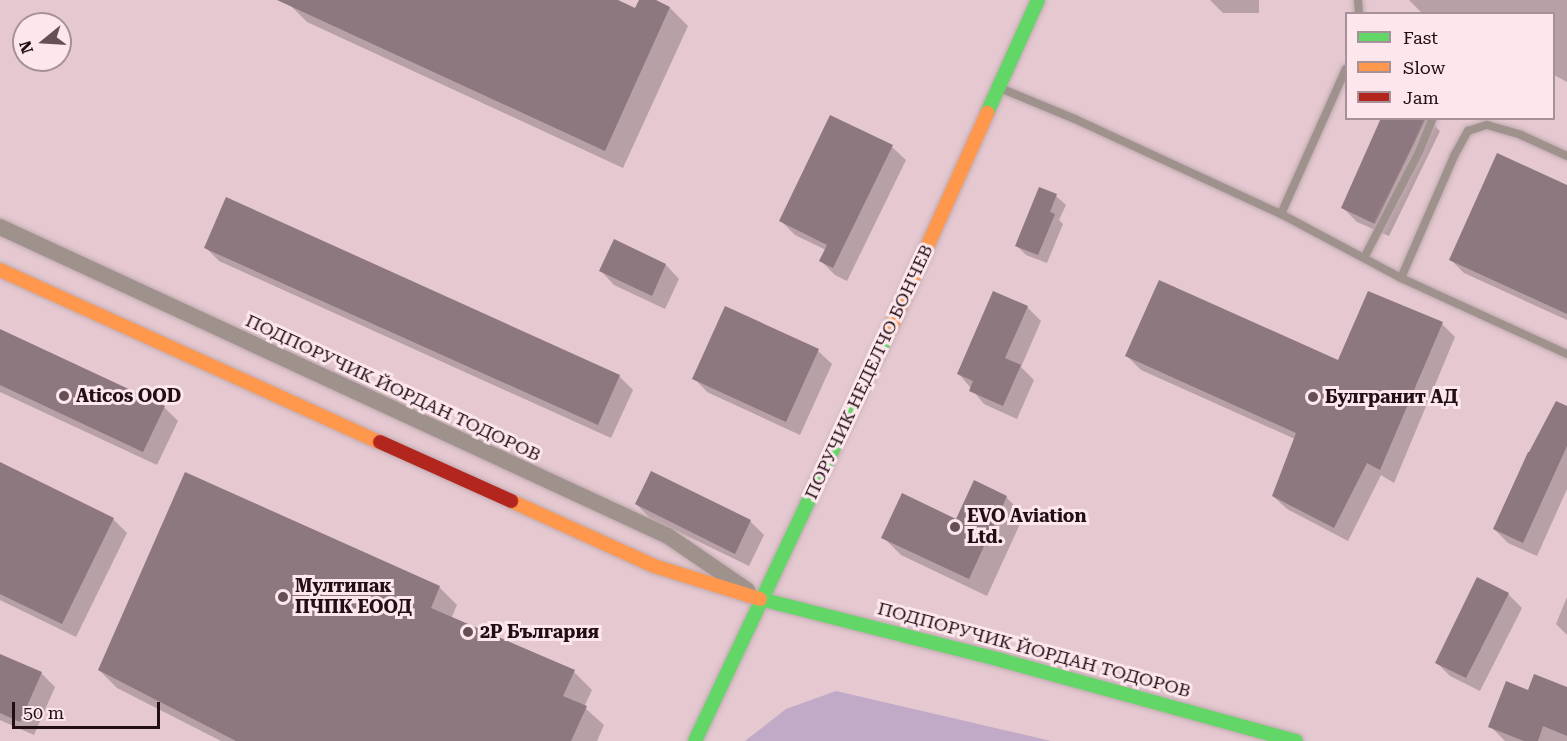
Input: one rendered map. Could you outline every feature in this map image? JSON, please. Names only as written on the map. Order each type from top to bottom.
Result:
[{"type":"street","name":"ПОРУЧИК НЕДЕЛЧО БОНЧЕВ","points":[[695,741],[892,325],[1038,0]]},
{"type":"street","name":"ПОДПОРУЧИК ЙОРДАН ТОДОРОВ","points":[[0,227],[668,536],[761,599]]},
{"type":"street","name":"ПОДПОРУЧИК ЙОРДАН ТОДОРОВ","points":[[0,270],[654,566],[761,599],[1001,660],[1296,741]]},
{"type":"lane","points":[[1281,214],[1345,73]]},
{"type":"lane","points":[[1000,88],[1075,119],[1281,214],[1401,278],[1567,354]]},
{"type":"lane","points":[[1364,258],[1419,152],[1432,120]]},
{"type":"lane","points":[[1401,278],[1454,156],[1468,131],[1487,125],[1521,135],[1567,156]]},
{"type":"shaded area","points":[[836,691],[1051,741],[745,741],[786,709]]},
{"type":"building","points":[[277,0],[618,0],[635,8],[639,0],[656,0],[670,7],[605,151]]},
{"type":"building","points":[[830,115],[893,145],[833,268],[819,261],[827,245],[779,221]]},
{"type":"building","points":[[1380,120],[1425,120],[1375,224],[1341,208]]},
{"type":"building","points":[[1497,153],[1567,185],[1567,314],[1449,260]]},
{"type":"building","points":[[1039,187],[1057,194],[1050,212],[1055,214],[1038,255],[1015,246]]},
{"type":"building","points":[[226,197],[620,375],[598,425],[204,248]]},
{"type":"building","points":[[614,239],[666,264],[652,296],[599,271]]},
{"type":"building","name":"Булгранит АД","points":[[1159,280],[1338,360],[1368,291],[1443,322],[1380,470],[1367,463],[1334,528],[1272,496],[1296,433],[1125,356]]},
{"type":"building","points":[[993,291],[1028,306],[1005,358],[1021,365],[1003,406],[969,391],[973,381],[957,374]]},
{"type":"building","points":[[725,306],[819,349],[786,422],[692,379]]},
{"type":"building","points":[[0,329],[165,406],[143,452],[0,385]]},
{"type":"building","points":[[1556,401],[1567,406],[1567,446],[1523,543],[1493,529],[1528,452]]},
{"type":"building","points":[[0,462],[114,518],[62,624],[0,594]]},
{"type":"building","points":[[651,471],[751,520],[735,554],[635,504]]},
{"type":"building","name":"Мултипак ПЧПК ЕООД","points":[[185,472],[440,586],[431,608],[575,670],[563,696],[587,706],[571,741],[236,741],[98,670]]},
{"type":"building","points":[[974,480],[1007,496],[969,579],[881,538],[902,493],[956,519]]},
{"type":"building","points":[[1477,577],[1509,593],[1466,678],[1435,663]]},
{"type":"building","points":[[0,654],[42,672],[20,722],[0,713]]},
{"type":"building","points":[[1534,674],[1567,687],[1567,736],[1543,726],[1538,741],[1524,741],[1488,727],[1506,681],[1528,690]]},
{"type":"traffic: fast","points":[[987,113],[1038,0]]},
{"type":"traffic: fast","points":[[695,741],[891,327]]},
{"type":"traffic: fast","points":[[760,599],[1001,660],[1296,741]]},
{"type":"traffic: slow","points":[[891,327],[987,113]]},
{"type":"traffic: slow","points":[[0,270],[380,442]]},
{"type":"traffic: slow","points":[[511,501],[654,566],[760,599]]},
{"type":"traffic: jam","points":[[380,442],[511,501]]},
{"type":"place","name":"Aticos OOD","points":[[64,396]]},
{"type":"place","name":"Булгранит АД","points":[[1313,397]]},
{"type":"place","name":"EVO Aviation Ltd.","points":[[955,527]]},
{"type":"place","name":"Мултипак ПЧПК ЕООД","points":[[283,597]]},
{"type":"place","name":"2Р България","points":[[468,632]]}]
